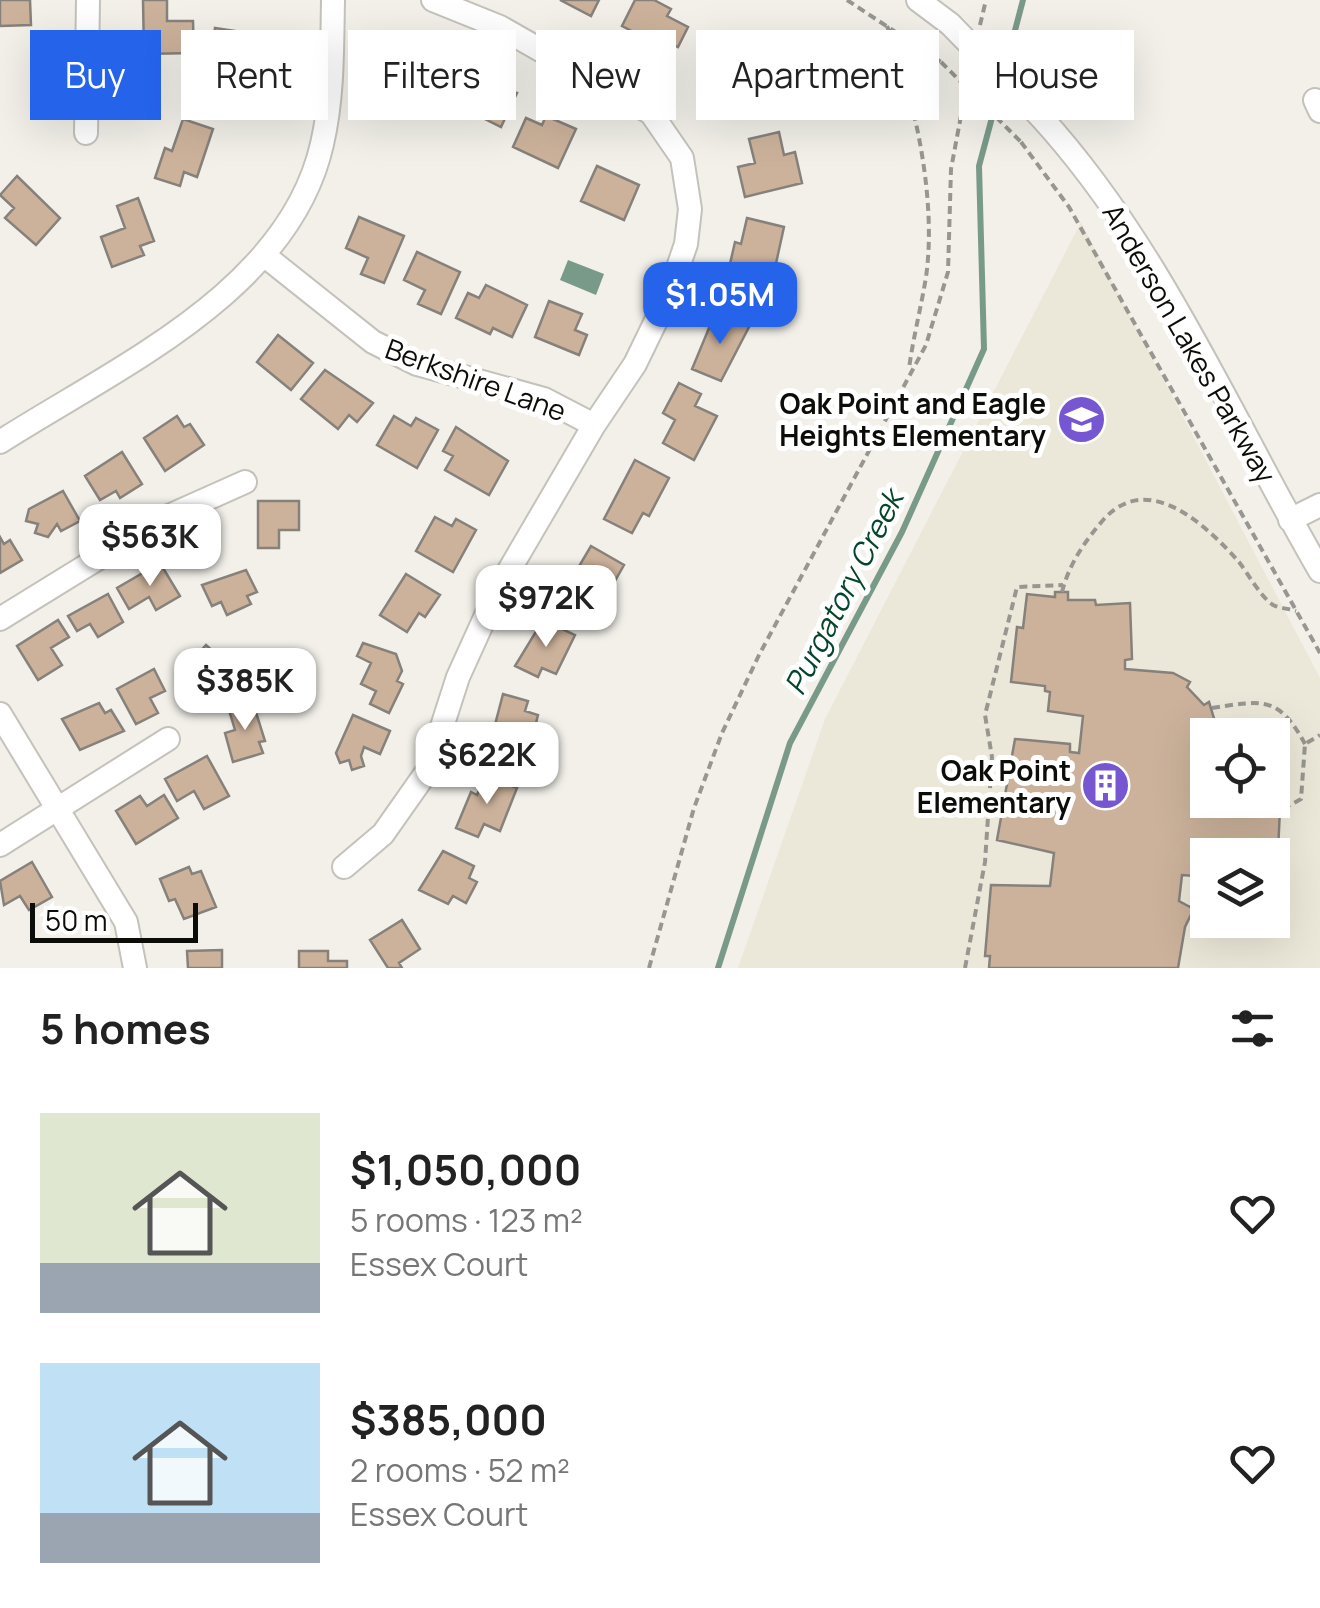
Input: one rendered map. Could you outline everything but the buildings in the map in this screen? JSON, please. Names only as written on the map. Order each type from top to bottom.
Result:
[{"type":"street","points":[[86,133],[88,0]]},
{"type":"street","points":[[0,442],[201,314],[265,256],[306,193],[322,148],[331,99],[333,0]]},
{"type":"street","points":[[344,866],[383,834],[428,770],[476,634],[594,425],[635,364],[669,294],[686,244],[690,209],[682,158],[669,134],[633,99],[500,26],[433,0]]},
{"type":"street","name":"Anderson Lakes Parkway","points":[[918,0],[950,24],[1040,116],[1109,200],[1147,260],[1320,571]]},
{"type":"street","name":"Berkshire Lane","points":[[265,256],[373,342],[417,364],[544,399],[594,425]]},
{"type":"street","points":[[0,619],[162,519],[246,482]]},
{"type":"street","points":[[1290,520],[1320,505]]},
{"type":"street","points":[[0,714],[126,922],[136,968]]},
{"type":"street","points":[[0,845],[168,738]]},
{"type":"path","points":[[847,0],[941,62],[1021,142],[1070,207],[1320,653]]},
{"type":"path","points":[[980,28],[986,0]]},
{"type":"path","points":[[887,26],[910,86],[928,216],[926,274],[908,376]]},
{"type":"path","points":[[648,968],[694,808],[722,732],[758,655],[926,345],[948,272],[951,169],[961,120]]},
{"type":"path","points":[[1062,592],[1079,553],[1114,509],[1130,500],[1149,499],[1188,515],[1236,560],[1273,605],[1296,611]]},
{"type":"path","points":[[965,968],[985,862],[992,757],[985,715],[1012,605],[1017,587],[1063,585]]},
{"type":"path","points":[[1212,708],[1258,701],[1272,704],[1291,719],[1305,744],[1301,799],[1290,805]]},
{"type":"path","points":[[1305,744],[1320,735]]},
{"type":"shaded area","name":"Oak Point and Eagle Heights Elementary","points":[[1081,222],[1320,678],[1320,968],[738,968],[825,719]]},
{"type":"shaded area","points":[[568,260],[604,274],[596,295],[560,280]]},
{"type":"waterway","name":"Purgatory Creek","points":[[1015,30],[1023,0]]},
{"type":"waterway","name":"Purgatory Creek","points":[[718,968],[790,743],[902,532],[984,349],[979,166],[991,120]]},
{"type":"place","name":"Oak Point and Eagle Heights Elementary","points":[[1081,419]]},
{"type":"place","name":"Oak Point Elementary","points":[[1106,786]]}]
